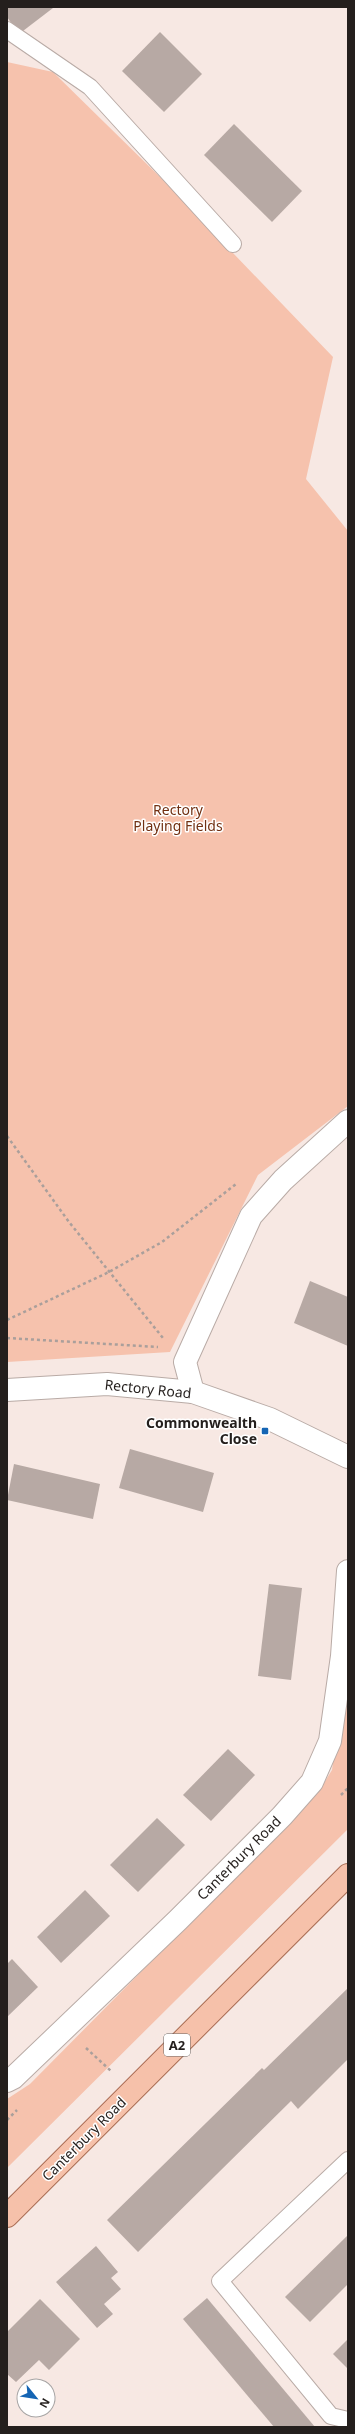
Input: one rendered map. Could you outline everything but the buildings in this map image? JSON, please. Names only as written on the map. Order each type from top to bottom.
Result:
[{"type":"main road","name":"Canterbury Road","points":[[7,2216],[348,1874]]},
{"type":"street","points":[[193,1392],[178,1355],[251,1216],[283,1180],[348,1121]]},
{"type":"street","name":"Rectory Road","points":[[7,1390],[107,1384],[193,1392],[270,1419],[348,1456]]},
{"type":"street","name":"Canterbury Road","points":[[7,2081],[13,2078],[62,2032],[167,1930],[282,1816],[312,1782],[330,1741],[342,1656],[348,1570]]},
{"type":"lane","points":[[7,30],[90,88],[233,244]]},
{"type":"lane","points":[[348,2160],[220,2281],[331,2416],[348,2420]]},
{"type":"path","points":[[7,1136],[69,1222],[178,1355]]},
{"type":"path","points":[[7,1320],[109,1272],[162,1242],[239,1182]]},
{"type":"path","points":[[7,1338],[178,1355]]},
{"type":"path","points":[[83,2045],[132,2091]]},
{"type":"green space","name":"Rectory Playing Fields","points":[[7,62],[53,72],[158,175],[333,357],[306,479],[348,531],[348,1106],[258,1175],[170,1352],[7,1362]]},
{"type":"green space","points":[[348,1652],[348,1829],[7,2168],[7,2099],[30,2084],[317,1794],[332,1770]]},
{"type":"place","name":"Commonwealth Close","points":[[265,1431]]}]
